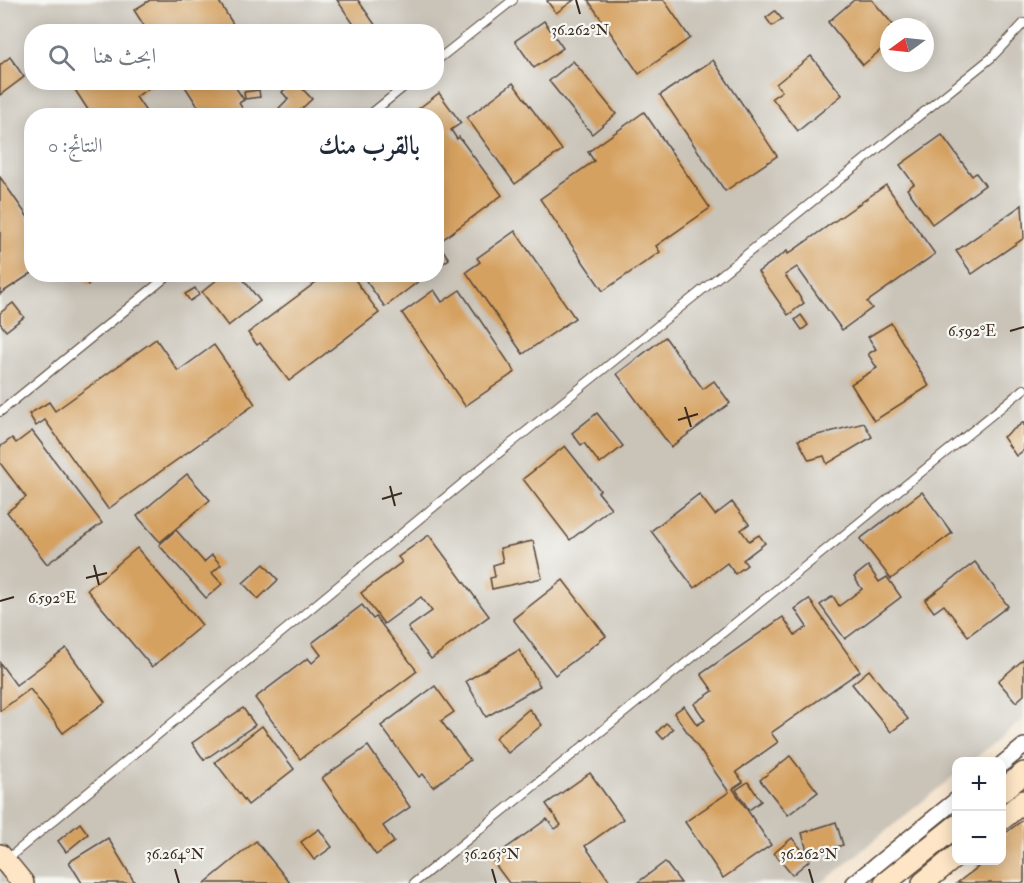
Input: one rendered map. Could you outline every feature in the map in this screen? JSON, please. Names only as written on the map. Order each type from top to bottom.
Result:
[{"type":"main road","points":[[1006,788],[1024,773]]},
{"type":"main road","points":[[1006,816],[1024,801]]},
{"type":"main road","points":[[885,883],[952,830]]},
{"type":"main road","points":[[3,858],[23,883]]},
{"type":"main road","points":[[923,883],[952,860]]},
{"type":"street","points":[[1006,761],[1024,746]]},
{"type":"street","points":[[854,883],[952,804]]},
{"type":"lane","points":[[444,55],[513,0]]},
{"type":"lane","points":[[3,858],[498,454],[991,58],[1024,23]]},
{"type":"lane","points":[[378,108],[400,90]]},
{"type":"lane","points":[[0,412],[160,282]]},
{"type":"lane","points":[[414,883],[1024,389]]},
{"type":"shaded area","points":[[0,0],[1024,0],[1024,719],[977,757],[952,757],[952,777],[822,883],[0,883]]},
{"type":"building","points":[[150,0],[218,0],[233,24],[143,24],[134,10]]},
{"type":"building","points":[[337,0],[358,0],[374,24],[354,24]]},
{"type":"building","points":[[574,0],[556,13],[547,1]]},
{"type":"building","points":[[588,0],[664,0],[690,38],[639,74]]},
{"type":"building","points":[[854,0],[872,0],[887,18],[880,18],[880,51],[863,65],[828,22]]},
{"type":"building","points":[[775,11],[782,19],[772,26],[766,18]]},
{"type":"building","points":[[544,21],[563,48],[534,68],[515,41]]},
{"type":"building","points":[[811,56],[842,95],[798,131],[772,98],[782,91],[776,84]]},
{"type":"building","points":[[10,57],[24,77],[0,95],[0,65]]},
{"type":"building","points":[[713,60],[777,156],[725,191],[660,95]]},
{"type":"building","points":[[573,61],[616,114],[592,134],[549,81]]},
{"type":"building","points":[[513,83],[562,150],[515,184],[467,118]]},
{"type":"building","points":[[75,90],[146,90],[136,97],[144,108],[87,108]]},
{"type":"building","points":[[187,90],[237,90],[244,100],[239,103],[242,108],[199,108]]},
{"type":"building","points":[[259,90],[260,97],[245,99],[244,92]]},
{"type":"building","points":[[284,90],[304,90],[312,99],[302,108],[279,108],[288,99],[282,92]]},
{"type":"building","points":[[439,93],[461,123],[451,130],[457,139],[459,137],[502,195],[444,238],[444,108],[419,108]]},
{"type":"building","points":[[644,112],[710,208],[656,246],[660,252],[603,291],[540,199],[594,161],[588,152]]},
{"type":"building","points":[[942,135],[972,176],[976,173],[985,185],[932,224],[907,189],[914,184],[900,165]]},
{"type":"building","points":[[0,177],[24,212],[24,278],[0,294]]},
{"type":"building","points":[[886,185],[935,254],[867,302],[872,308],[842,330],[797,267],[785,275],[804,303],[788,315],[758,272],[787,251],[788,254]]},
{"type":"building","points":[[1022,205],[1024,238],[972,274],[956,251]]},
{"type":"building","points":[[515,231],[575,318],[523,354],[466,272],[480,262],[477,258]]},
{"type":"building","points":[[444,252],[449,259],[444,262]]},
{"type":"building","points":[[214,282],[245,282],[260,301],[228,326],[202,292]]},
{"type":"building","points":[[316,282],[357,282],[379,313],[289,381],[260,343],[257,345],[248,333]]},
{"type":"building","points":[[367,282],[418,282],[385,307]]},
{"type":"building","points":[[195,288],[199,295],[190,301],[185,294]]},
{"type":"building","points":[[434,290],[442,302],[460,290],[515,372],[465,406],[402,313]]},
{"type":"building","points":[[13,303],[24,317],[6,331],[0,323],[0,313]]},
{"type":"building","points":[[801,315],[808,325],[802,330],[795,320]]},
{"type":"building","points":[[891,323],[929,386],[874,421],[851,384],[877,368],[868,354],[876,349],[868,337]]},
{"type":"building","points":[[665,337],[703,389],[714,381],[730,403],[671,447],[617,374]]},
{"type":"building","points":[[156,339],[178,371],[214,345],[255,404],[108,509],[45,420],[36,426],[29,414],[49,402],[55,411]]},
{"type":"building","points":[[597,413],[623,446],[600,464],[584,443],[581,445],[572,433]]},
{"type":"building","points":[[1024,422],[1024,450],[1016,456],[1003,437]]},
{"type":"building","points":[[864,423],[872,437],[827,464],[824,456],[809,460],[798,440]]},
{"type":"building","points":[[32,431],[102,523],[47,564],[7,512],[26,497],[0,463],[0,447],[12,438],[16,443]]},
{"type":"building","points":[[565,446],[600,490],[598,492],[611,508],[570,540],[523,479]]},
{"type":"building","points":[[187,474],[210,500],[160,542],[137,516]]},
{"type":"building","points":[[922,492],[952,533],[891,579],[860,539]]},
{"type":"building","points":[[699,494],[715,515],[732,502],[749,524],[741,530],[749,541],[759,535],[765,543],[743,560],[747,565],[735,574],[727,563],[694,588],[651,531]]},
{"type":"building","points":[[176,530],[204,562],[212,555],[221,565],[212,573],[222,584],[206,598],[159,545]]},
{"type":"building","points":[[429,535],[489,616],[431,659],[408,628],[432,611],[421,597],[384,624],[361,593],[402,562],[398,557]]},
{"type":"building","points":[[533,541],[542,578],[492,589],[490,578],[495,577],[493,565],[503,562],[500,548]]},
{"type":"building","points":[[137,548],[202,625],[152,667],[87,590]]},
{"type":"building","points":[[975,562],[1008,606],[968,636],[944,605],[934,612],[925,600]]},
{"type":"building","points":[[264,564],[278,580],[258,599],[243,583]]},
{"type":"building","points":[[868,566],[879,582],[887,577],[901,597],[845,639],[820,605],[833,596],[839,606],[862,589],[854,577]]},
{"type":"building","points":[[563,580],[606,636],[555,675],[513,619]]},
{"type":"building","points":[[809,599],[860,671],[771,733],[778,742],[736,772],[743,782],[733,789],[771,845],[723,878],[685,822],[729,792],[674,713],[684,706],[697,725],[705,720],[694,704],[713,691],[701,674],[783,617],[795,635],[807,627],[795,609]]},
{"type":"building","points":[[362,605],[373,619],[376,617],[417,671],[300,759],[255,698],[308,658],[312,663],[321,655],[312,643]]},
{"type":"building","points":[[66,648],[105,702],[63,733],[30,689],[0,711],[0,663],[16,685]]},
{"type":"building","points":[[519,650],[540,686],[486,717],[466,681]]},
{"type":"building","points":[[1024,659],[1024,695],[1016,702],[998,681]]},
{"type":"building","points":[[869,670],[908,719],[891,732],[852,684]]},
{"type":"building","points":[[435,686],[454,712],[441,721],[470,760],[433,787],[423,774],[419,777],[381,726]]},
{"type":"building","points":[[243,708],[255,725],[204,760],[192,743]]},
{"type":"building","points":[[529,709],[542,725],[508,753],[495,738]]},
{"type":"building","points":[[666,723],[673,729],[663,739],[657,732]]},
{"type":"building","points":[[262,726],[294,769],[248,805],[215,762]]},
{"type":"building","points":[[368,746],[410,807],[383,826],[394,842],[376,855],[322,778]]},
{"type":"building","points":[[790,756],[818,792],[788,815],[760,780]]},
{"type":"building","points":[[590,773],[623,819],[585,846],[611,883],[509,883],[491,859],[547,819],[555,829],[561,825],[546,804]]},
{"type":"building","points":[[748,782],[761,801],[749,810],[736,790]]},
{"type":"building","points":[[1024,819],[1024,883],[957,883],[978,867],[977,865],[1006,865],[1006,833]]},
{"type":"building","points":[[836,822],[843,845],[808,855],[802,833]]},
{"type":"building","points":[[80,823],[88,834],[66,852],[58,841]]},
{"type":"building","points":[[319,829],[332,847],[314,860],[301,842]]},
{"type":"building","points":[[108,838],[135,883],[82,883],[69,862]]},
{"type":"building","points":[[792,838],[810,860],[792,875],[774,853]]},
{"type":"building","points":[[256,841],[290,883],[205,883]]},
{"type":"building","points":[[665,862],[681,883],[637,883]]}]
